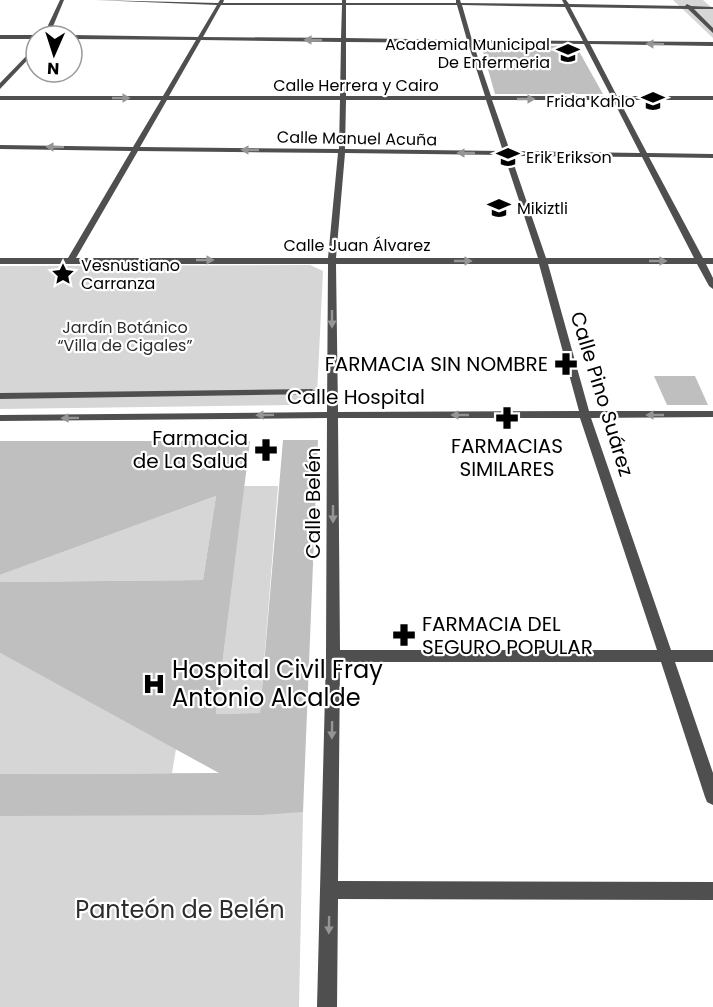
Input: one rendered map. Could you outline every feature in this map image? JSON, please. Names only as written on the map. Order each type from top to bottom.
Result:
[{"type":"street","points":[[51,24],[62,0]]},
{"type":"street","points":[[97,0],[459,2],[713,8]]},
{"type":"street","points":[[564,0],[713,286]]},
{"type":"street","points":[[682,0],[713,31]]},
{"type":"street","points":[[696,0],[713,15]]},
{"type":"street","points":[[70,260],[221,2]]},
{"type":"street","name":"Calle Belén","points":[[327,1007],[333,656],[332,260],[342,152],[344,2]]},
{"type":"street","name":"Calle Pino Suárez","points":[[459,2],[488,99],[509,153],[543,261],[585,415],[713,797]]},
{"type":"street","points":[[0,37],[24,37]]},
{"type":"street","points":[[84,37],[713,44]]},
{"type":"street","points":[[0,87],[24,61]]},
{"type":"street","name":"Calle Herrera y Cairo","points":[[0,98],[713,98]]},
{"type":"street","name":"Calle Manuel Acuña","points":[[0,147],[713,156]]},
{"type":"street","name":"Calle Juan Álvarez","points":[[0,261],[713,261]]},
{"type":"street","points":[[0,396],[312,392]]},
{"type":"street","name":"Calle Hospital","points":[[0,418],[713,414]]},
{"type":"street","points":[[333,656],[713,656]]},
{"type":"street","points":[[329,890],[713,891]]},
{"type":"green space","points":[[673,0],[703,0],[713,9],[713,38]]},
{"type":"green space","name":"Jardín Botánico “Villa de Cigales”","points":[[310,265],[323,271],[317,395],[295,405],[0,409],[0,266]]},
{"type":"green space","points":[[244,486],[278,486],[260,713],[216,714]]},
{"type":"green space","points":[[216,496],[203,580],[0,582],[0,575]]},
{"type":"green space","points":[[0,653],[176,749],[172,773],[0,774]]},
{"type":"green space","name":"Panteón de Belén","points":[[303,812],[299,1007],[0,1007],[0,815]]},
{"type":"building","points":[[481,45],[576,46],[603,94],[495,94]]},
{"type":"building","points":[[654,376],[695,376],[708,405],[667,405]]},
{"type":"building","name":"Hospital Civil Fray Antonio Alcalde","points":[[283,440],[318,440],[303,812],[261,815],[0,816],[0,774],[219,773],[0,653],[0,582],[203,580],[216,496],[0,575],[0,441],[250,441],[216,714],[260,713]]},
{"type":"place","name":"Academia Municipal De Enfermeria","points":[[568,53]]},
{"type":"place","name":"Frida Kahlo","points":[[653,101]]},
{"type":"place","name":"Erik Erikson","points":[[508,157]]},
{"type":"place","name":"Mikiztli","points":[[499,208]]},
{"type":"place","name":"Vesnustiano Carranza","points":[[63,274]]},
{"type":"place","name":"FARMACIA SIN NOMBRE","points":[[566,364]]},
{"type":"place","name":"FARMACIAS SIMILARES","points":[[507,418]]},
{"type":"place","name":"Farmacia de La Salud","points":[[266,450]]},
{"type":"place","name":"FARMACIA DEL SEGURO POPULAR","points":[[404,635]]},
{"type":"place","name":"Hospital Civil Fray Antonio Alcalde","points":[[154,684]]}]
